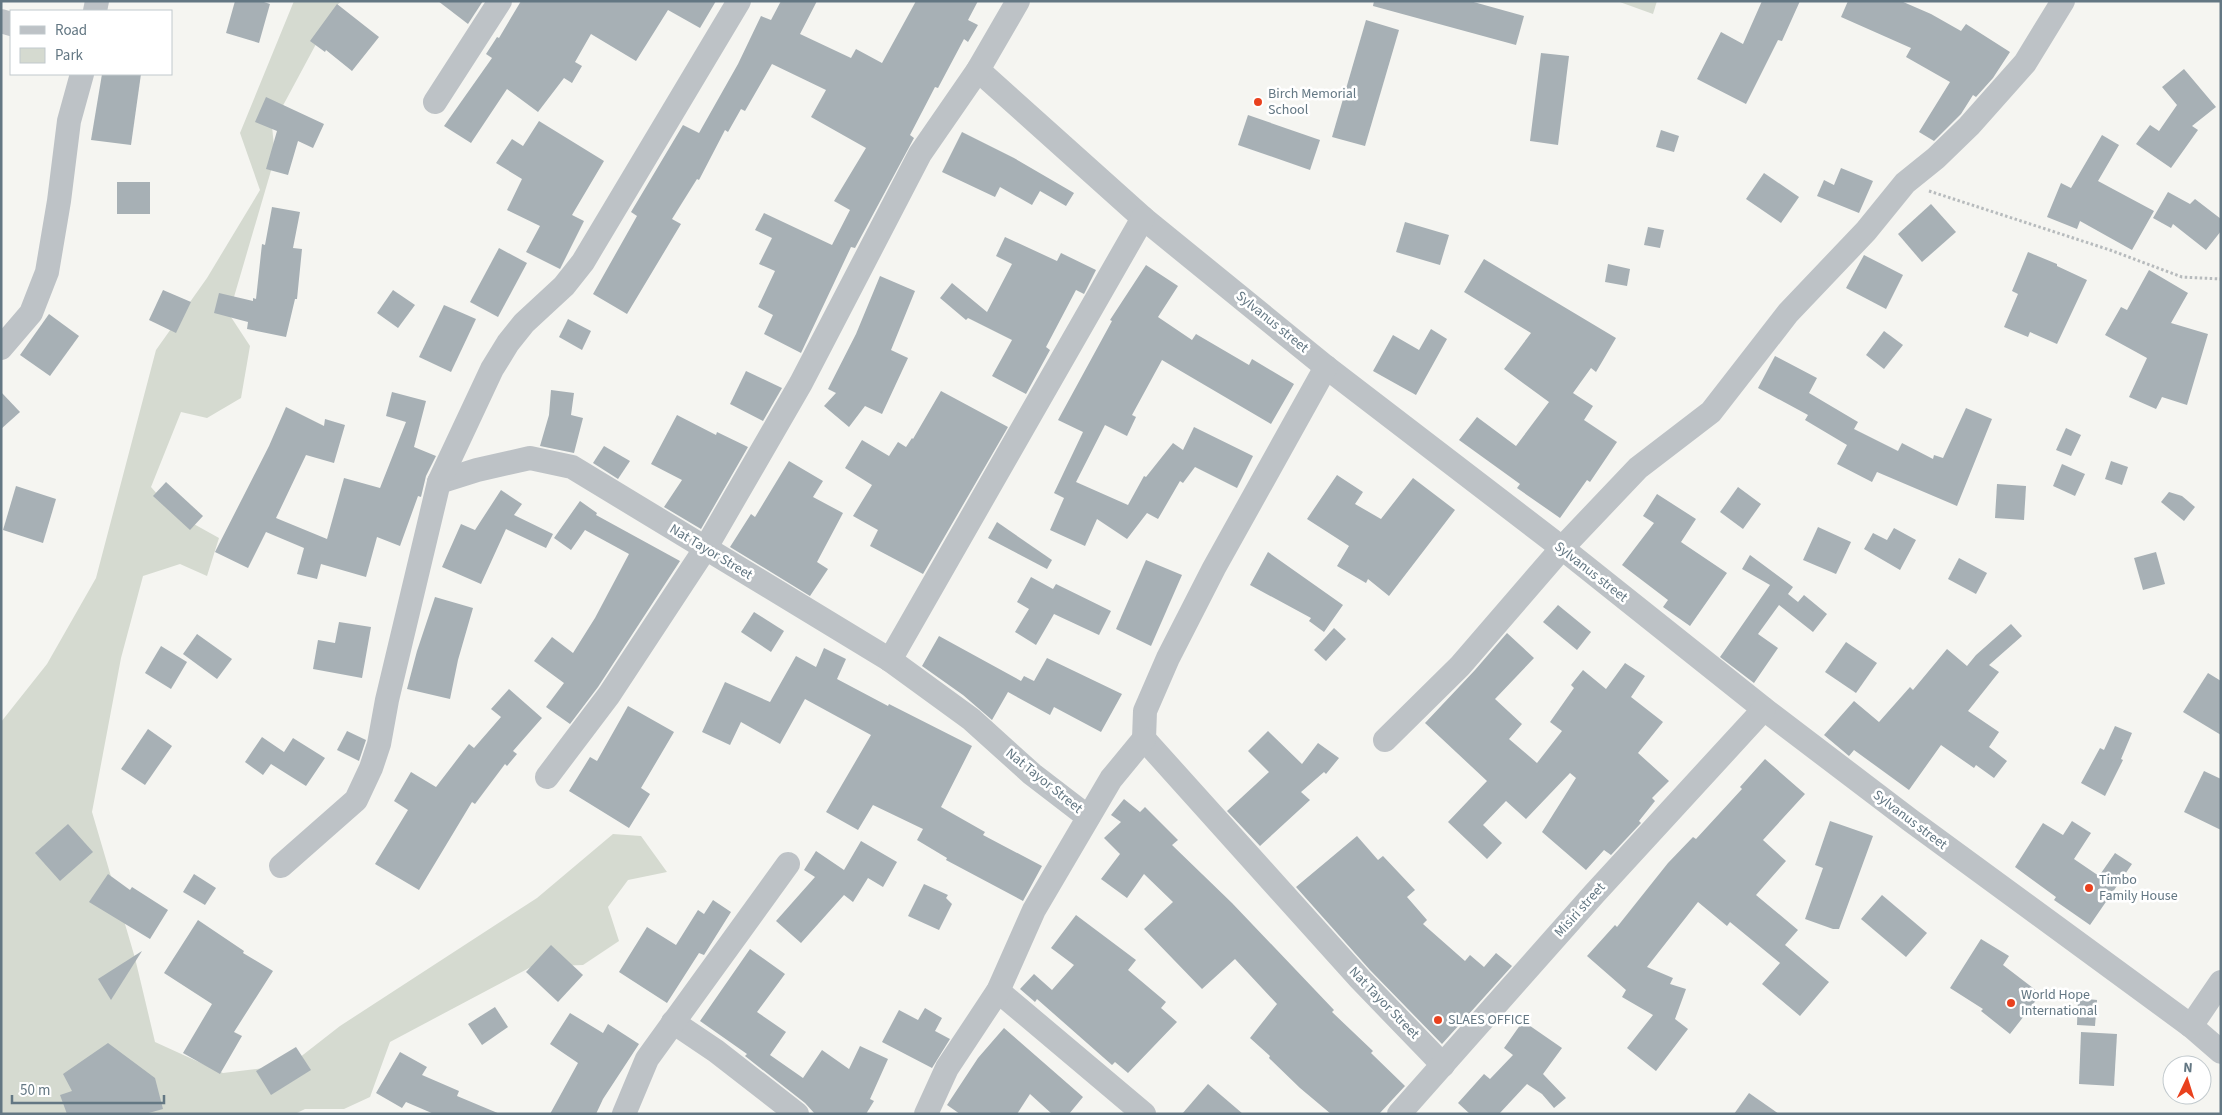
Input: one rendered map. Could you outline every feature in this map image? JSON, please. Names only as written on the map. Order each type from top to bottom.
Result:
[{"type":"street","points":[[436,102],[500,1]]},
{"type":"street","points":[[281,866],[356,800],[371,768],[380,744],[389,691],[439,482],[492,369],[508,343],[524,323],[564,286],[583,262],[739,1]]},
{"type":"street","points":[[547,777],[609,695],[705,549],[801,384],[920,154],[978,70],[1018,1]]},
{"type":"street","points":[[1385,740],[1460,666],[1562,548],[1638,468],[1711,412],[1788,313],[1866,231],[1905,182],[1936,158],[1969,126],[2004,87],[2025,62],[2063,1]]},
{"type":"street","name":"Sylvanus street","points":[[978,70],[1143,218],[1326,367],[1562,548],[1764,709],[1910,820],[2191,1026],[2221,1052]]},
{"type":"street","points":[[1,348],[31,313],[47,272],[59,202],[69,121],[82,75]]},
{"type":"street","points":[[890,660],[1143,218]]},
{"type":"street","points":[[1144,739],[1146,711],[1168,658],[1214,568],[1326,367]]},
{"type":"street","name":"Nat Tayor Street","points":[[439,482],[477,470],[530,458],[572,467],[890,660],[971,719],[1032,774],[1088,817],[1111,779],[1144,739],[1360,980],[1443,1065]]},
{"type":"street","name":"Misiri street","points":[[1399,1114],[1594,894],[1764,709]]},
{"type":"street","points":[[926,1114],[947,1068],[998,991],[1034,910],[1088,817]]},
{"type":"street","points":[[624,1114],[647,1059],[788,864]]},
{"type":"street","points":[[2191,1026],[2221,982]]},
{"type":"street","points":[[998,991],[1144,1114]]},
{"type":"street","points":[[673,1022],[716,1051],[798,1114]]},
{"type":"path","points":[[1905,182],[2110,250],[2182,277],[2221,279]]},
{"type":"green space","points":[[294,1],[342,1],[337,5],[272,126],[275,157],[229,314],[250,346],[241,398],[207,418],[181,412],[151,487],[174,513],[219,538],[207,576],[180,564],[143,576],[121,658],[92,812],[135,958],[155,1042],[223,1073],[290,1065],[340,1026],[537,898],[613,834],[641,836],[667,872],[628,880],[608,907],[619,941],[583,965],[531,967],[390,1042],[370,1097],[344,1109],[305,1109],[295,1114],[1,1114],[1,722],[47,664],[96,578],[156,350],[207,278],[260,190],[240,133]]},
{"type":"green space","points":[[1617,1],[1657,1],[1653,14]]},
{"type":"building","points":[[235,1],[261,1],[270,4],[259,43],[226,33]]},
{"type":"building","points":[[438,1],[483,1],[468,24]]},
{"type":"building","points":[[521,1],[716,1],[700,28],[668,10],[636,61],[591,34],[575,62],[582,66],[572,83],[564,78],[538,112],[507,89],[471,143],[444,126],[492,58],[486,54],[497,37],[499,38]]},
{"type":"building","points":[[781,1],[817,1],[800,34],[851,58],[856,49],[882,63],[916,1],[978,1],[968,20],[978,25],[968,42],[964,39],[938,88],[935,87],[910,135],[914,138],[855,248],[851,247],[801,353],[764,334],[773,315],[758,307],[775,271],[759,264],[772,238],[755,230],[764,213],[832,245],[850,210],[834,201],[866,148],[811,117],[826,90],[772,64],[745,111],[741,109],[728,132],[725,130],[699,180],[697,179],[672,219],[681,224],[627,314],[593,294],[637,216],[631,212],[683,125],[699,133],[738,64],[761,16],[771,20]]},
{"type":"building","points":[[1374,1],[1470,1],[1524,16],[1516,45],[1373,6]]},
{"type":"building","points":[[1762,1],[1800,1],[1782,41],[1778,40],[1746,104],[1697,79],[1721,32],[1743,44]]},
{"type":"building","points":[[1848,1],[1901,1],[1931,14],[1961,31],[1966,24],[2010,52],[1993,78],[1976,97],[1973,95],[1961,114],[1934,141],[1919,132],[1950,82],[1906,57],[1911,48],[1841,17]]},
{"type":"building","points":[[337,4],[379,37],[352,71],[326,50],[325,52],[310,41]]},
{"type":"building","points":[[1366,20],[1399,30],[1365,146],[1332,137]]},
{"type":"building","points":[[1541,53],[1569,56],[1558,145],[1530,141]]},
{"type":"building","points":[[2184,69],[2216,107],[2192,126],[2198,130],[2171,168],[2136,144],[2150,125],[2159,131],[2177,105],[2162,87]]},
{"type":"building","points":[[102,75],[141,75],[131,145],[91,140]]},
{"type":"building","points":[[266,97],[324,124],[313,148],[298,141],[288,175],[266,169],[277,131],[255,122]]},
{"type":"building","points":[[1248,115],[1320,140],[1310,170],[1238,145]]},
{"type":"building","points":[[539,121],[604,161],[572,215],[584,221],[560,269],[526,252],[540,226],[507,210],[522,179],[496,163],[512,139],[523,146]]},
{"type":"building","points":[[1661,130],[1679,136],[1674,152],[1656,147]]},
{"type":"building","points":[[962,132],[1014,158],[1074,193],[1066,206],[1040,191],[1032,205],[1000,187],[995,197],[942,172]]},
{"type":"building","points":[[2102,135],[2119,145],[2098,181],[2154,211],[2132,250],[2080,221],[2077,229],[2047,217],[2061,183],[2071,188]]},
{"type":"building","points":[[1841,168],[1873,181],[1859,213],[1817,196],[1824,180],[1834,185]]},
{"type":"building","points":[[1764,173],[1799,197],[1781,223],[1746,199]]},
{"type":"building","points":[[117,182],[150,182],[150,214],[117,214]]},
{"type":"building","points":[[2168,192],[2190,204],[2195,199],[2221,219],[2221,231],[2206,250],[2173,224],[2171,228],[2153,218]]},
{"type":"building","points":[[1931,204],[1956,232],[1922,262],[1898,234]]},
{"type":"building","points":[[272,207],[300,212],[293,248],[302,249],[297,299],[295,299],[286,337],[247,329],[248,322],[214,313],[219,293],[253,301],[253,298],[256,299],[262,244],[265,245]]},
{"type":"building","points":[[1405,222],[1449,235],[1440,265],[1396,252]]},
{"type":"building","points":[[1648,227],[1664,230],[1660,248],[1644,245]]},
{"type":"building","points":[[1005,237],[1057,261],[1061,253],[1096,270],[1084,294],[1076,290],[1046,347],[1050,350],[1026,394],[992,376],[1012,340],[968,318],[966,320],[940,298],[952,283],[987,312],[1012,264],[996,256]]},
{"type":"building","points":[[499,248],[527,263],[498,317],[470,302]]},
{"type":"building","points":[[2028,252],[2057,264],[2057,266],[2087,280],[2057,344],[2030,332],[2028,337],[2004,327],[2018,294],[2012,291]]},
{"type":"building","points":[[1864,255],[1903,275],[1886,309],[1846,288]]},
{"type":"building","points":[[1484,259],[1616,338],[1596,372],[1591,368],[1573,393],[1593,406],[1584,420],[1617,442],[1590,482],[1587,480],[1560,518],[1517,488],[1520,484],[1459,440],[1477,417],[1516,446],[1549,402],[1504,369],[1531,333],[1464,292]]},
{"type":"building","points":[[1608,264],[1630,269],[1627,286],[1605,282]]},
{"type":"building","points":[[1146,265],[1178,286],[1158,317],[1192,340],[1196,334],[1249,365],[1252,359],[1294,384],[1271,424],[1162,360],[1132,415],[1136,417],[1127,436],[1105,425],[1076,482],[1128,505],[1144,476],[1146,477],[1173,443],[1183,450],[1194,427],[1253,456],[1237,488],[1195,467],[1183,483],[1180,481],[1158,519],[1147,513],[1127,539],[1097,519],[1085,546],[1050,530],[1064,498],[1054,493],[1083,432],[1058,420],[1112,321],[1110,320]]},
{"type":"building","points":[[2149,270],[2188,293],[2171,323],[2208,334],[2187,405],[2162,397],[2156,409],[2129,397],[2147,358],[2105,335],[2121,307],[2127,310]]},
{"type":"building","points":[[880,276],[915,291],[891,350],[908,358],[882,414],[865,406],[849,427],[824,406],[836,393],[828,389],[856,334]]},
{"type":"building","points":[[163,290],[191,302],[176,333],[149,320]]},
{"type":"building","points":[[393,290],[415,305],[398,328],[377,313]]},
{"type":"building","points":[[444,305],[476,319],[451,372],[419,357]]},
{"type":"building","points":[[49,314],[79,336],[50,376],[20,355]]},
{"type":"building","points":[[568,319],[591,331],[582,350],[559,337]]},
{"type":"building","points":[[1431,329],[1447,339],[1416,395],[1373,371],[1393,335],[1419,350]]},
{"type":"building","points":[[1884,331],[1903,345],[1884,369],[1866,355]]},
{"type":"building","points":[[1775,356],[1817,378],[1809,393],[1858,422],[1854,429],[1898,451],[1902,443],[1933,459],[1934,455],[1943,458],[1966,408],[1992,419],[1957,506],[1877,472],[1872,482],[1837,464],[1847,445],[1805,420],[1808,415],[1758,388]]},
{"type":"building","points":[[746,371],[782,388],[763,421],[730,404]]},
{"type":"building","points":[[551,390],[574,393],[571,415],[583,418],[574,453],[540,446],[549,415]]},
{"type":"building","points":[[941,391],[1008,427],[923,574],[870,546],[878,530],[853,516],[872,485],[845,468],[862,440],[889,456],[898,442],[906,447],[913,439]]},
{"type":"building","points":[[1,392],[20,412],[1,429]]},
{"type":"building","points":[[392,392],[426,401],[414,447],[436,456],[426,476],[421,497],[418,496],[400,546],[377,537],[366,577],[321,564],[317,579],[297,574],[304,548],[266,532],[248,568],[215,552],[269,446],[286,407],[324,426],[325,419],[345,425],[334,463],[306,455],[276,518],[327,539],[344,478],[380,488],[406,422],[386,416]]},
{"type":"building","points":[[677,415],[716,435],[717,432],[748,447],[701,529],[664,507],[682,480],[651,464]]},
{"type":"building","points":[[2066,428],[2081,435],[2071,456],[2056,450]]},
{"type":"building","points":[[604,446],[630,461],[618,479],[593,463]]},
{"type":"building","points":[[789,461],[823,481],[813,497],[843,513],[817,562],[828,569],[810,596],[730,547],[751,514],[755,517]]},
{"type":"building","points":[[2111,461],[2128,467],[2122,485],[2105,479]]},
{"type":"building","points":[[2062,464],[2085,474],[2075,496],[2053,486]]},
{"type":"building","points":[[1337,475],[1363,492],[1355,504],[1381,519],[1413,478],[1455,510],[1389,596],[1368,579],[1366,583],[1337,566],[1349,546],[1307,519]]},
{"type":"building","points":[[166,482],[203,516],[190,530],[153,496]]},
{"type":"building","points":[[1997,484],[2026,486],[2024,520],[1995,518]]},
{"type":"building","points":[[16,486],[56,499],[43,543],[3,530]]},
{"type":"building","points":[[1738,487],[1761,504],[1743,529],[1720,512]]},
{"type":"building","points":[[501,490],[522,504],[514,515],[553,534],[546,548],[506,529],[481,584],[442,567],[461,524],[475,530]]},
{"type":"building","points":[[2169,492],[2182,496],[2195,507],[2184,521],[2161,502]]},
{"type":"building","points":[[1657,494],[1696,519],[1681,542],[1727,573],[1690,626],[1663,607],[1668,600],[1622,565],[1654,523],[1643,516]]},
{"type":"building","points":[[580,501],[597,513],[596,515],[680,561],[598,687],[570,724],[546,707],[564,683],[534,661],[552,637],[573,653],[595,618],[629,554],[585,530],[571,550],[554,538]]},
{"type":"building","points":[[997,522],[1052,560],[1047,569],[988,538]]},
{"type":"building","points":[[1818,527],[1851,542],[1836,574],[1803,560]]},
{"type":"building","points":[[1894,528],[1916,540],[1900,570],[1864,549],[1873,533],[1887,540]]},
{"type":"building","points":[[1268,552],[1343,605],[1324,632],[1309,621],[1311,618],[1250,585]]},
{"type":"building","points":[[2156,552],[2165,584],[2143,590],[2134,558]]},
{"type":"building","points":[[1750,555],[1793,587],[1788,594],[1798,602],[1804,595],[1827,614],[1813,632],[1779,605],[1758,634],[1778,648],[1754,683],[1720,657],[1770,585],[1742,569]]},
{"type":"building","points":[[1959,558],[1987,573],[1976,594],[1948,579]]},
{"type":"building","points":[[1146,560],[1182,575],[1151,646],[1116,629]]},
{"type":"building","points":[[1031,577],[1053,589],[1056,584],[1111,611],[1099,635],[1054,614],[1036,645],[1015,632],[1029,609],[1017,602]]},
{"type":"building","points":[[435,597],[473,608],[458,660],[450,699],[407,689]]},
{"type":"building","points":[[1558,605],[1591,632],[1577,650],[1543,622]]},
{"type":"building","points":[[754,612],[784,631],[771,652],[741,632]]},
{"type":"building","points":[[339,622],[371,627],[362,678],[313,669],[318,640],[335,643]]},
{"type":"building","points":[[2011,624],[2022,636],[1989,665],[1999,672],[1968,711],[1999,732],[1989,747],[2007,761],[1994,778],[1976,765],[1974,768],[1941,745],[1909,790],[1854,750],[1849,756],[1824,735],[1854,701],[1879,722],[1910,687],[1913,690],[1947,649],[1967,666],[1976,655]]},
{"type":"building","points":[[1334,628],[1346,639],[1326,661],[1314,650]]},
{"type":"building","points":[[1507,633],[1534,658],[1495,699],[1522,724],[1509,739],[1537,763],[1562,731],[1550,722],[1574,688],[1571,685],[1583,670],[1606,689],[1625,663],[1645,676],[1631,697],[1663,722],[1638,753],[1669,781],[1652,798],[1655,801],[1639,821],[1641,823],[1611,855],[1604,850],[1586,870],[1542,832],[1576,778],[1570,773],[1526,819],[1506,801],[1483,825],[1502,843],[1487,859],[1448,822],[1487,781],[1425,723]]},
{"type":"building","points":[[197,634],[232,659],[217,679],[183,654]]},
{"type":"building","points":[[939,636],[1021,681],[1024,676],[1034,681],[1047,658],[1122,694],[1101,732],[1054,707],[1050,715],[1008,692],[992,720],[963,695],[922,666]]},
{"type":"building","points":[[1846,642],[1877,663],[1856,693],[1825,672]]},
{"type":"building","points":[[161,646],[187,662],[171,689],[145,673]]},
{"type":"building","points":[[824,648],[846,659],[837,679],[888,706],[889,704],[972,746],[941,807],[985,832],[983,835],[1042,866],[1023,901],[946,860],[947,858],[917,840],[923,829],[873,805],[858,830],[826,812],[871,735],[805,699],[780,744],[741,722],[730,745],[702,732],[725,682],[770,702],[796,656],[816,667]]},
{"type":"building","points":[[2208,673],[2221,681],[2221,735],[2183,712]]},
{"type":"building","points":[[509,689],[542,718],[513,751],[517,754],[507,766],[505,764],[475,804],[472,802],[419,890],[375,864],[408,810],[394,801],[411,772],[436,787],[469,744],[474,748],[501,717],[491,709]]},
{"type":"building","points":[[628,706],[674,732],[641,788],[650,794],[629,828],[569,791],[590,757],[597,761]]},
{"type":"building","points":[[2115,726],[2132,733],[2121,759],[2123,760],[2105,796],[2081,783],[2100,748],[2104,750]]},
{"type":"building","points":[[148,729],[172,746],[145,785],[121,769]]},
{"type":"building","points":[[347,731],[366,740],[359,761],[337,750]]},
{"type":"building","points":[[1268,731],[1302,764],[1318,743],[1339,758],[1326,774],[1324,772],[1301,792],[1310,800],[1260,846],[1227,811],[1269,772],[1248,751]]},
{"type":"building","points":[[262,737],[284,752],[293,738],[325,758],[306,786],[271,764],[263,775],[245,762]]},
{"type":"building","points":[[1765,759],[1805,794],[1763,840],[1786,861],[1756,895],[1798,930],[1785,945],[1829,982],[1800,1016],[1762,984],[1780,963],[1730,922],[1727,926],[1698,902],[1647,967],[1673,978],[1670,984],[1686,989],[1675,1019],[1688,1029],[1656,1071],[1627,1048],[1653,1015],[1622,997],[1626,990],[1587,956],[1615,925],[1617,927],[1668,863],[1693,837],[1696,839],[1742,789],[1740,787]]},
{"type":"building","points":[[2204,771],[2221,779],[2221,830],[2184,812]]},
{"type":"building","points":[[1124,799],[1140,812],[1145,807],[1178,840],[1172,845],[1232,903],[1334,1010],[1332,1012],[1373,1051],[1371,1053],[1405,1086],[1379,1114],[1331,1114],[1269,1058],[1270,1056],[1250,1038],[1277,1004],[1235,959],[1202,989],[1144,929],[1173,902],[1144,874],[1127,898],[1101,879],[1120,854],[1104,838],[1121,822],[1111,815]]},
{"type":"building","points":[[1830,821],[1873,836],[1839,929],[1833,929],[1805,919],[1823,868],[1815,865]]},
{"type":"building","points":[[2072,821],[2091,833],[2074,859],[2099,876],[2115,853],[2132,864],[2090,925],[2054,900],[2056,897],[2015,867],[2043,823],[2063,835]]},
{"type":"building","points":[[68,824],[93,852],[60,881],[35,853]]},
{"type":"building","points":[[1357,836],[1378,860],[1383,856],[1415,890],[1407,897],[1427,920],[1423,924],[1465,961],[1470,955],[1484,967],[1496,953],[1512,966],[1442,1044],[1370,970],[1296,887]]},
{"type":"building","points":[[861,841],[897,862],[883,887],[868,878],[853,902],[844,895],[801,943],[776,921],[815,877],[804,870],[816,851],[844,870]]},
{"type":"building","points":[[108,874],[130,890],[132,887],[168,910],[150,939],[89,902]]},
{"type":"building","points":[[194,874],[216,888],[205,905],[183,892]]},
{"type":"building","points":[[924,884],[948,895],[946,898],[952,904],[939,930],[908,916]]},
{"type":"building","points":[[1882,895],[1927,933],[1906,957],[1861,919]]},
{"type":"building","points":[[713,900],[731,912],[704,955],[699,953],[667,1003],[619,972],[647,927],[676,945],[698,910],[704,914]]},
{"type":"building","points":[[1076,915],[1136,960],[1128,970],[1166,1002],[1161,1008],[1177,1022],[1128,1073],[1115,1062],[1112,1065],[1037,999],[1035,1002],[1020,989],[1034,974],[1052,990],[1074,965],[1051,948]]},
{"type":"building","points":[[198,920],[244,951],[243,953],[273,971],[234,1032],[242,1036],[220,1074],[183,1053],[212,1004],[164,973]]},
{"type":"building","points":[[1981,939],[2009,956],[2003,965],[2041,994],[2010,1034],[1981,1011],[1983,1009],[1950,988]]},
{"type":"building","points":[[551,945],[583,975],[558,1002],[526,972]]},
{"type":"building","points":[[750,949],[785,974],[757,1012],[786,1032],[770,1055],[803,1078],[822,1050],[849,1069],[860,1046],[888,1059],[870,1099],[874,1101],[866,1114],[815,1114],[805,1103],[745,1056],[747,1054],[700,1021]]},
{"type":"building","points":[[142,951],[111,1000],[98,979]]},
{"type":"building","points":[[2078,998],[2097,1000],[2095,1026],[2077,1025]]},
{"type":"building","points":[[495,1007],[508,1027],[482,1045],[468,1024]]},
{"type":"building","points":[[925,1008],[942,1018],[935,1031],[950,1039],[932,1068],[882,1042],[899,1010],[918,1020]]},
{"type":"building","points":[[570,1013],[603,1033],[608,1024],[639,1044],[603,1099],[596,1114],[550,1114],[578,1063],[550,1044]]},
{"type":"building","points":[[1523,1021],[1562,1048],[1543,1074],[1566,1098],[1554,1108],[1542,1094],[1527,1084],[1499,1114],[1470,1114],[1458,1103],[1484,1074],[1490,1079],[1513,1055],[1504,1048]]},
{"type":"building","points":[[1004,1028],[1083,1097],[1069,1114],[1052,1114],[1030,1094],[1017,1114],[960,1114],[947,1105],[978,1058]]},
{"type":"building","points":[[2081,1032],[2117,1034],[2114,1086],[2079,1084]]},
{"type":"building","points":[[108,1043],[155,1078],[163,1109],[145,1114],[67,1114],[60,1095],[72,1091],[63,1074]]},
{"type":"building","points":[[296,1047],[311,1070],[271,1095],[256,1071]]},
{"type":"building","points":[[400,1052],[427,1067],[422,1075],[459,1091],[457,1096],[500,1114],[434,1114],[406,1102],[402,1108],[376,1093]]},
{"type":"building","points":[[1208,1084],[1243,1114],[1182,1114]]},
{"type":"building","points":[[1749,1093],[1779,1114],[1734,1114]]},
{"type":"place","name":"Birch Memorial School","points":[[1258,102]]},
{"type":"place","name":"Timbo Family House","points":[[2089,888]]},
{"type":"place","name":"World Hope International","points":[[2011,1003]]},
{"type":"place","name":"SLAES OFFICE","points":[[1438,1020]]}]
